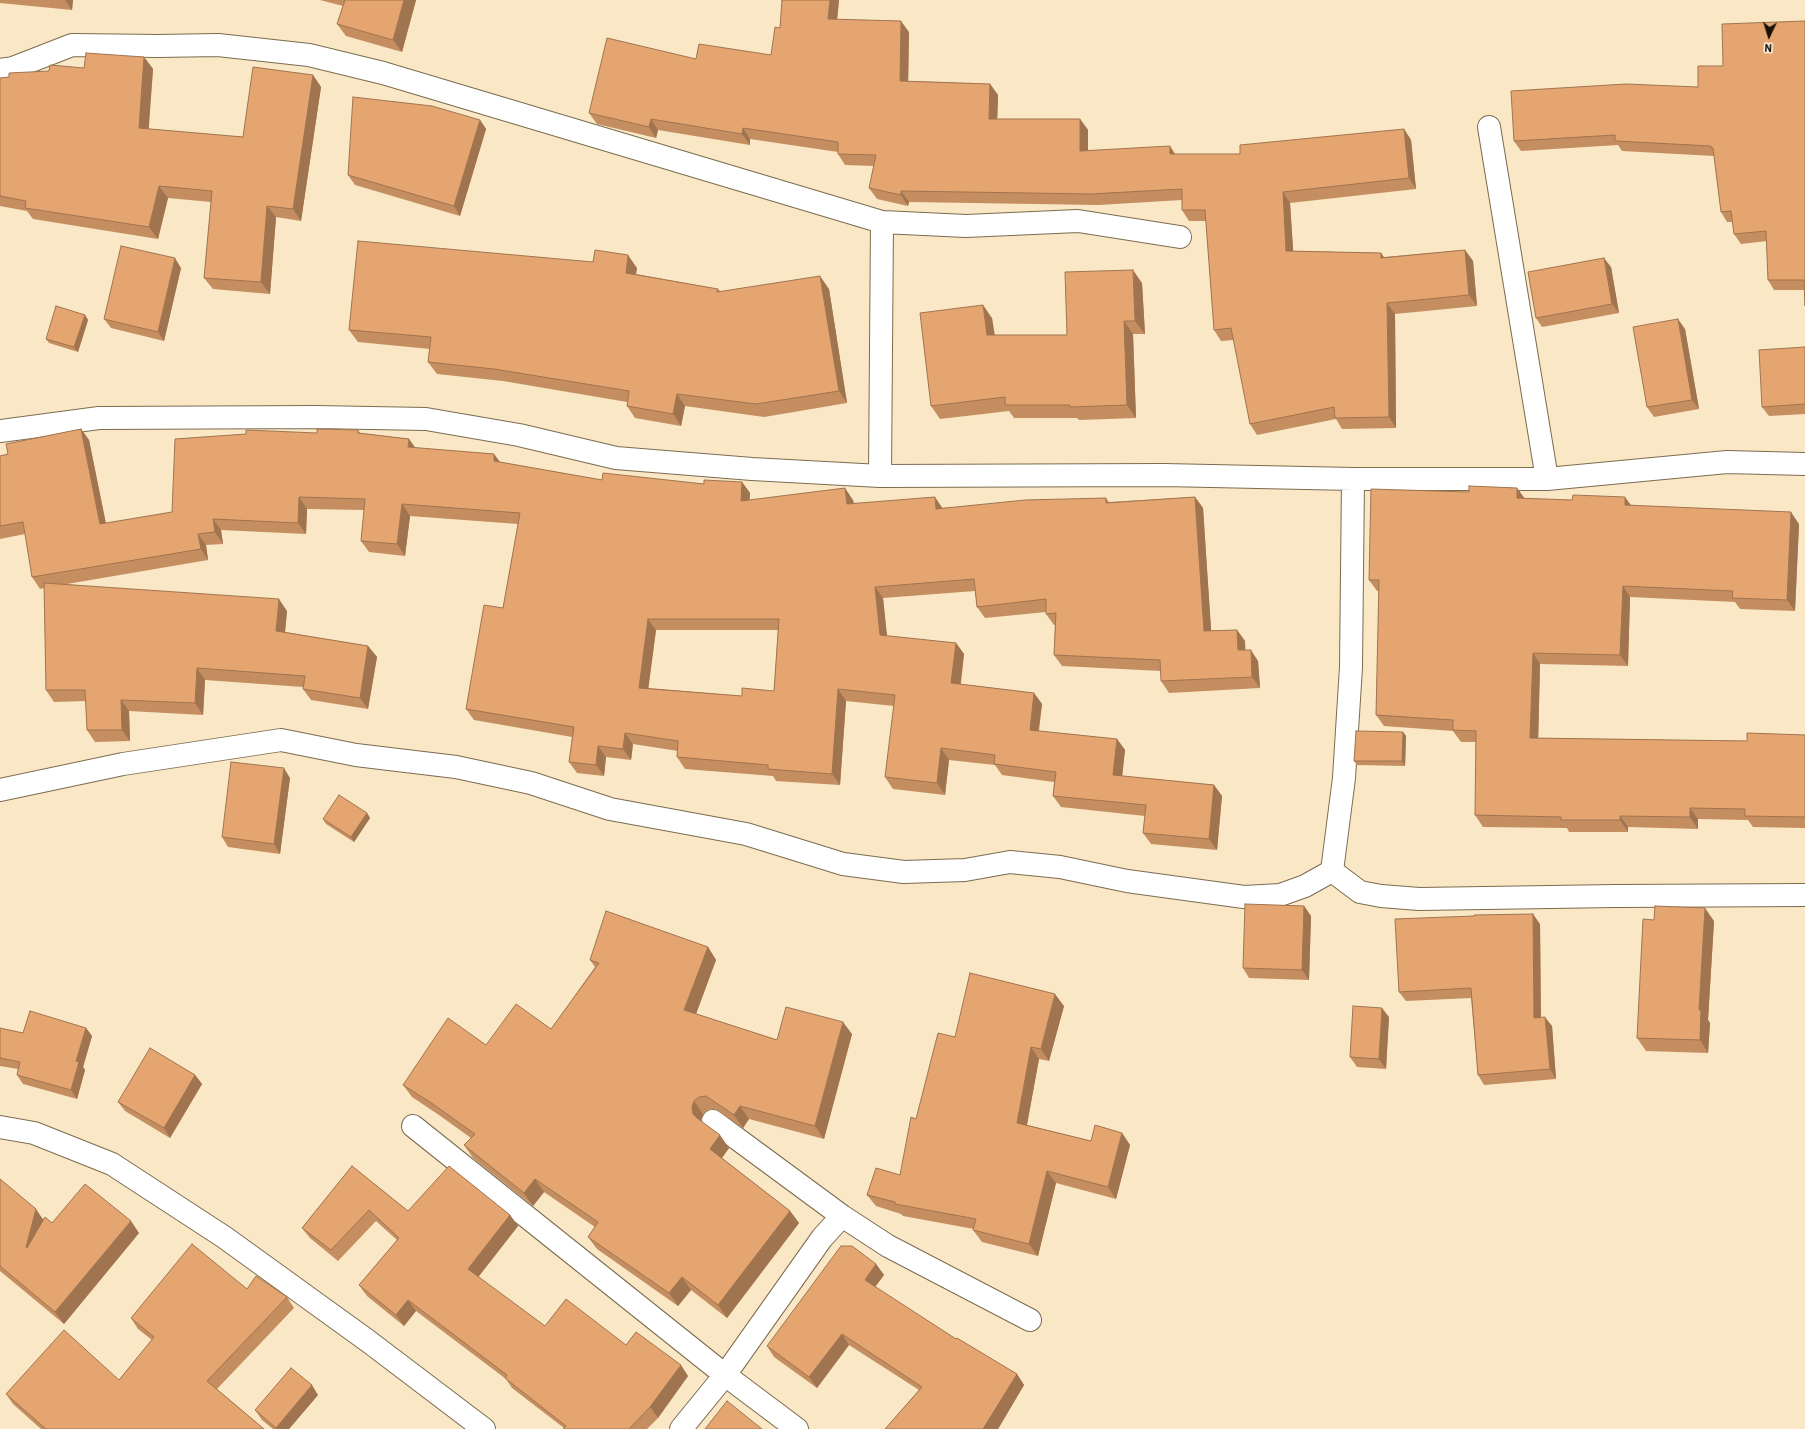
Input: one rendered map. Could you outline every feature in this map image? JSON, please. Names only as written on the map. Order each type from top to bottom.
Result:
[{"type":"street","points":[[0,70],[13,68],[72,45],[218,45],[309,55],[383,73],[882,222],[966,226],[1078,221],[1180,237]]},
{"type":"street","points":[[1489,127],[1547,479]]},
{"type":"street","points":[[880,476],[882,222]]},
{"type":"street","points":[[0,431],[99,418],[316,416],[426,419],[519,435],[616,458],[752,469],[880,476],[1164,475],[1353,479],[1547,479],[1727,462],[1805,464]]},
{"type":"street","points":[[1332,871],[1344,778],[1351,667],[1353,479]]},
{"type":"street","points":[[0,790],[123,764],[281,740],[356,755],[456,767],[531,783],[610,809],[746,834],[844,864],[904,872],[965,870],[1010,862],[1060,867],[1127,881],[1244,897],[1280,895],[1305,886],[1332,871]]},
{"type":"street","points":[[1332,871],[1360,892],[1381,896],[1419,899],[1805,895]]},
{"type":"street","points":[[713,1121],[842,1216],[888,1246],[1030,1320]]},
{"type":"street","points":[[413,1126],[725,1375],[797,1429]]},
{"type":"street","points":[[0,1127],[34,1133],[112,1164],[224,1237],[368,1341],[484,1429]]},
{"type":"street","points":[[681,1429],[725,1375],[822,1238],[842,1216]]},
{"type":"building","points":[[345,0],[404,0],[393,40],[337,24]]},
{"type":"building","points":[[782,0],[830,0],[828,19],[901,21],[900,81],[990,84],[989,119],[1080,119],[1080,151],[1170,146],[1170,154],[1240,154],[1240,145],[1404,129],[1409,178],[1283,192],[1286,251],[1381,253],[1381,258],[1465,250],[1469,295],[1387,303],[1389,417],[1335,418],[1334,407],[1250,424],[1231,328],[1214,330],[1205,210],[1182,210],[1182,189],[1091,194],[901,191],[901,195],[869,188],[876,155],[838,154],[838,142],[743,128],[742,134],[651,119],[649,127],[589,113],[607,38],[696,59],[699,44],[771,55],[775,27],[780,28]]},
{"type":"building","points":[[1805,21],[1805,306],[1804,280],[1768,280],[1766,231],[1734,234],[1731,211],[1721,212],[1713,148],[1711,148],[1711,146],[1615,141],[1615,135],[1514,141],[1511,91],[1626,84],[1698,87],[1698,66],[1723,66],[1722,24]]},
{"type":"building","points":[[86,53],[144,57],[139,128],[243,137],[253,67],[313,75],[293,209],[267,206],[261,282],[204,278],[212,191],[159,186],[149,227],[25,208],[26,201],[0,196],[0,78],[9,77],[9,73],[49,71],[50,65],[84,68]]},
{"type":"building","points":[[353,97],[432,106],[480,120],[454,206],[348,175]]},
{"type":"building","points":[[358,241],[593,262],[595,250],[628,255],[626,273],[718,289],[717,292],[820,276],[839,391],[756,404],[677,394],[673,414],[627,406],[629,391],[494,369],[428,362],[431,337],[349,330]]},
{"type":"building","points":[[121,246],[175,258],[158,332],[104,319]]},
{"type":"building","points":[[1604,258],[1612,304],[1536,318],[1528,272]]},
{"type":"building","points":[[1133,270],[1135,321],[1124,321],[1127,405],[1070,407],[1070,405],[1005,405],[1005,397],[931,406],[920,313],[983,305],[987,335],[1067,335],[1065,272]]},
{"type":"building","points":[[56,306],[85,315],[74,347],[46,339]]},
{"type":"building","points":[[1678,319],[1692,400],[1647,407],[1633,327]]},
{"type":"building","points":[[1805,347],[1805,404],[1762,407],[1759,350]]},
{"type":"building","points":[[81,429],[100,524],[172,512],[175,439],[246,434],[246,430],[317,433],[317,429],[358,430],[358,433],[409,439],[408,447],[494,454],[494,461],[602,480],[603,473],[704,484],[704,480],[742,482],[741,501],[845,488],[847,504],[935,497],[936,509],[1025,500],[1106,498],[1106,503],[1195,497],[1204,631],[1237,630],[1238,650],[1251,650],[1252,677],[1161,681],[1160,660],[1054,655],[1056,613],[1046,614],[1046,599],[977,607],[974,579],[875,587],[880,635],[956,643],[951,683],[1034,693],[1030,730],[1117,739],[1113,775],[1214,785],[1209,839],[1143,833],[1146,805],[1053,796],[1056,772],[994,764],[995,755],[941,748],[937,783],[885,777],[895,695],[838,689],[832,774],[768,769],[768,765],[677,757],[678,741],[625,733],[623,749],[598,746],[596,765],[569,762],[574,727],[466,709],[484,605],[503,608],[520,513],[402,504],[397,544],[361,541],[365,499],[299,497],[298,523],[213,519],[215,532],[198,534],[201,549],[32,577],[23,522],[0,526],[0,456],[8,454],[6,444]],"holes":[[[648,619],[779,619],[774,691],[742,688],[742,696],[639,688]]]},
{"type":"building","points":[[1469,486],[1517,488],[1517,498],[1572,500],[1573,495],[1625,497],[1625,505],[1791,512],[1787,600],[1732,598],[1733,591],[1623,586],[1620,655],[1533,653],[1530,738],[1747,741],[1747,733],[1805,735],[1805,817],[1745,816],[1745,809],[1690,808],[1690,817],[1620,816],[1620,820],[1561,820],[1561,817],[1475,815],[1476,731],[1453,730],[1453,720],[1376,715],[1379,580],[1369,580],[1371,489],[1469,492]]},
{"type":"building","points":[[44,583],[279,599],[276,631],[368,646],[360,698],[303,689],[305,676],[197,668],[195,703],[121,700],[122,730],[87,730],[85,690],[46,690]]},
{"type":"building","points":[[1356,731],[1403,732],[1402,761],[1354,761]]},
{"type":"building","points":[[231,762],[284,768],[274,844],[222,837]]},
{"type":"building","points":[[339,795],[367,813],[351,837],[323,819]]},
{"type":"building","points":[[1245,904],[1304,906],[1302,970],[1243,968]]},
{"type":"building","points":[[1655,906],[1705,908],[1699,1010],[1701,1010],[1700,1040],[1637,1038],[1643,919],[1654,920]]},
{"type":"building","points":[[606,911],[708,947],[684,1010],[777,1040],[786,1007],[843,1022],[815,1126],[740,1106],[734,1115],[706,1096],[699,1097],[694,1101],[692,1107],[693,1114],[720,1135],[710,1149],[790,1211],[718,1305],[682,1277],[669,1293],[588,1237],[598,1222],[535,1179],[524,1193],[464,1145],[475,1134],[403,1085],[448,1018],[486,1045],[516,1004],[551,1029],[599,963],[590,960]]},
{"type":"building","points":[[1533,914],[1534,1018],[1545,1017],[1550,1069],[1478,1075],[1471,988],[1399,992],[1395,919]]},
{"type":"building","points":[[970,973],[1055,994],[1041,1049],[1031,1047],[1017,1123],[1091,1141],[1095,1125],[1122,1133],[1108,1187],[1047,1171],[1029,1244],[973,1230],[976,1219],[895,1204],[895,1202],[867,1195],[876,1168],[900,1175],[911,1117],[916,1119],[938,1033],[955,1037]]},
{"type":"building","points":[[1353,1006],[1382,1008],[1379,1059],[1350,1057]]},
{"type":"building","points":[[30,1011],[86,1028],[76,1061],[79,1062],[71,1090],[17,1075],[20,1062],[0,1058],[0,1028],[23,1033]]},
{"type":"building","points":[[150,1048],[195,1075],[164,1128],[118,1102]]},
{"type":"building","points":[[352,1166],[408,1211],[449,1166],[510,1215],[468,1269],[545,1326],[566,1299],[626,1345],[636,1332],[681,1365],[650,1407],[629,1429],[563,1429],[566,1426],[505,1378],[507,1375],[408,1300],[396,1315],[359,1285],[399,1238],[369,1210],[331,1250],[302,1228]]},
{"type":"building","points":[[0,1179],[36,1209],[27,1248],[45,1217],[52,1223],[85,1184],[131,1221],[55,1312],[0,1266]]},
{"type":"building","points":[[192,1244],[247,1289],[256,1276],[287,1297],[207,1381],[264,1429],[46,1429],[6,1394],[64,1330],[119,1380],[154,1337],[131,1318]]},
{"type":"building","points":[[841,1246],[852,1246],[876,1264],[865,1280],[956,1339],[957,1338],[1017,1374],[983,1429],[885,1429],[922,1387],[842,1334],[809,1377],[767,1346]]},
{"type":"building","points":[[291,1368],[312,1385],[276,1428],[255,1410]]},
{"type":"building","points":[[727,1401],[762,1429],[705,1429]]}]
